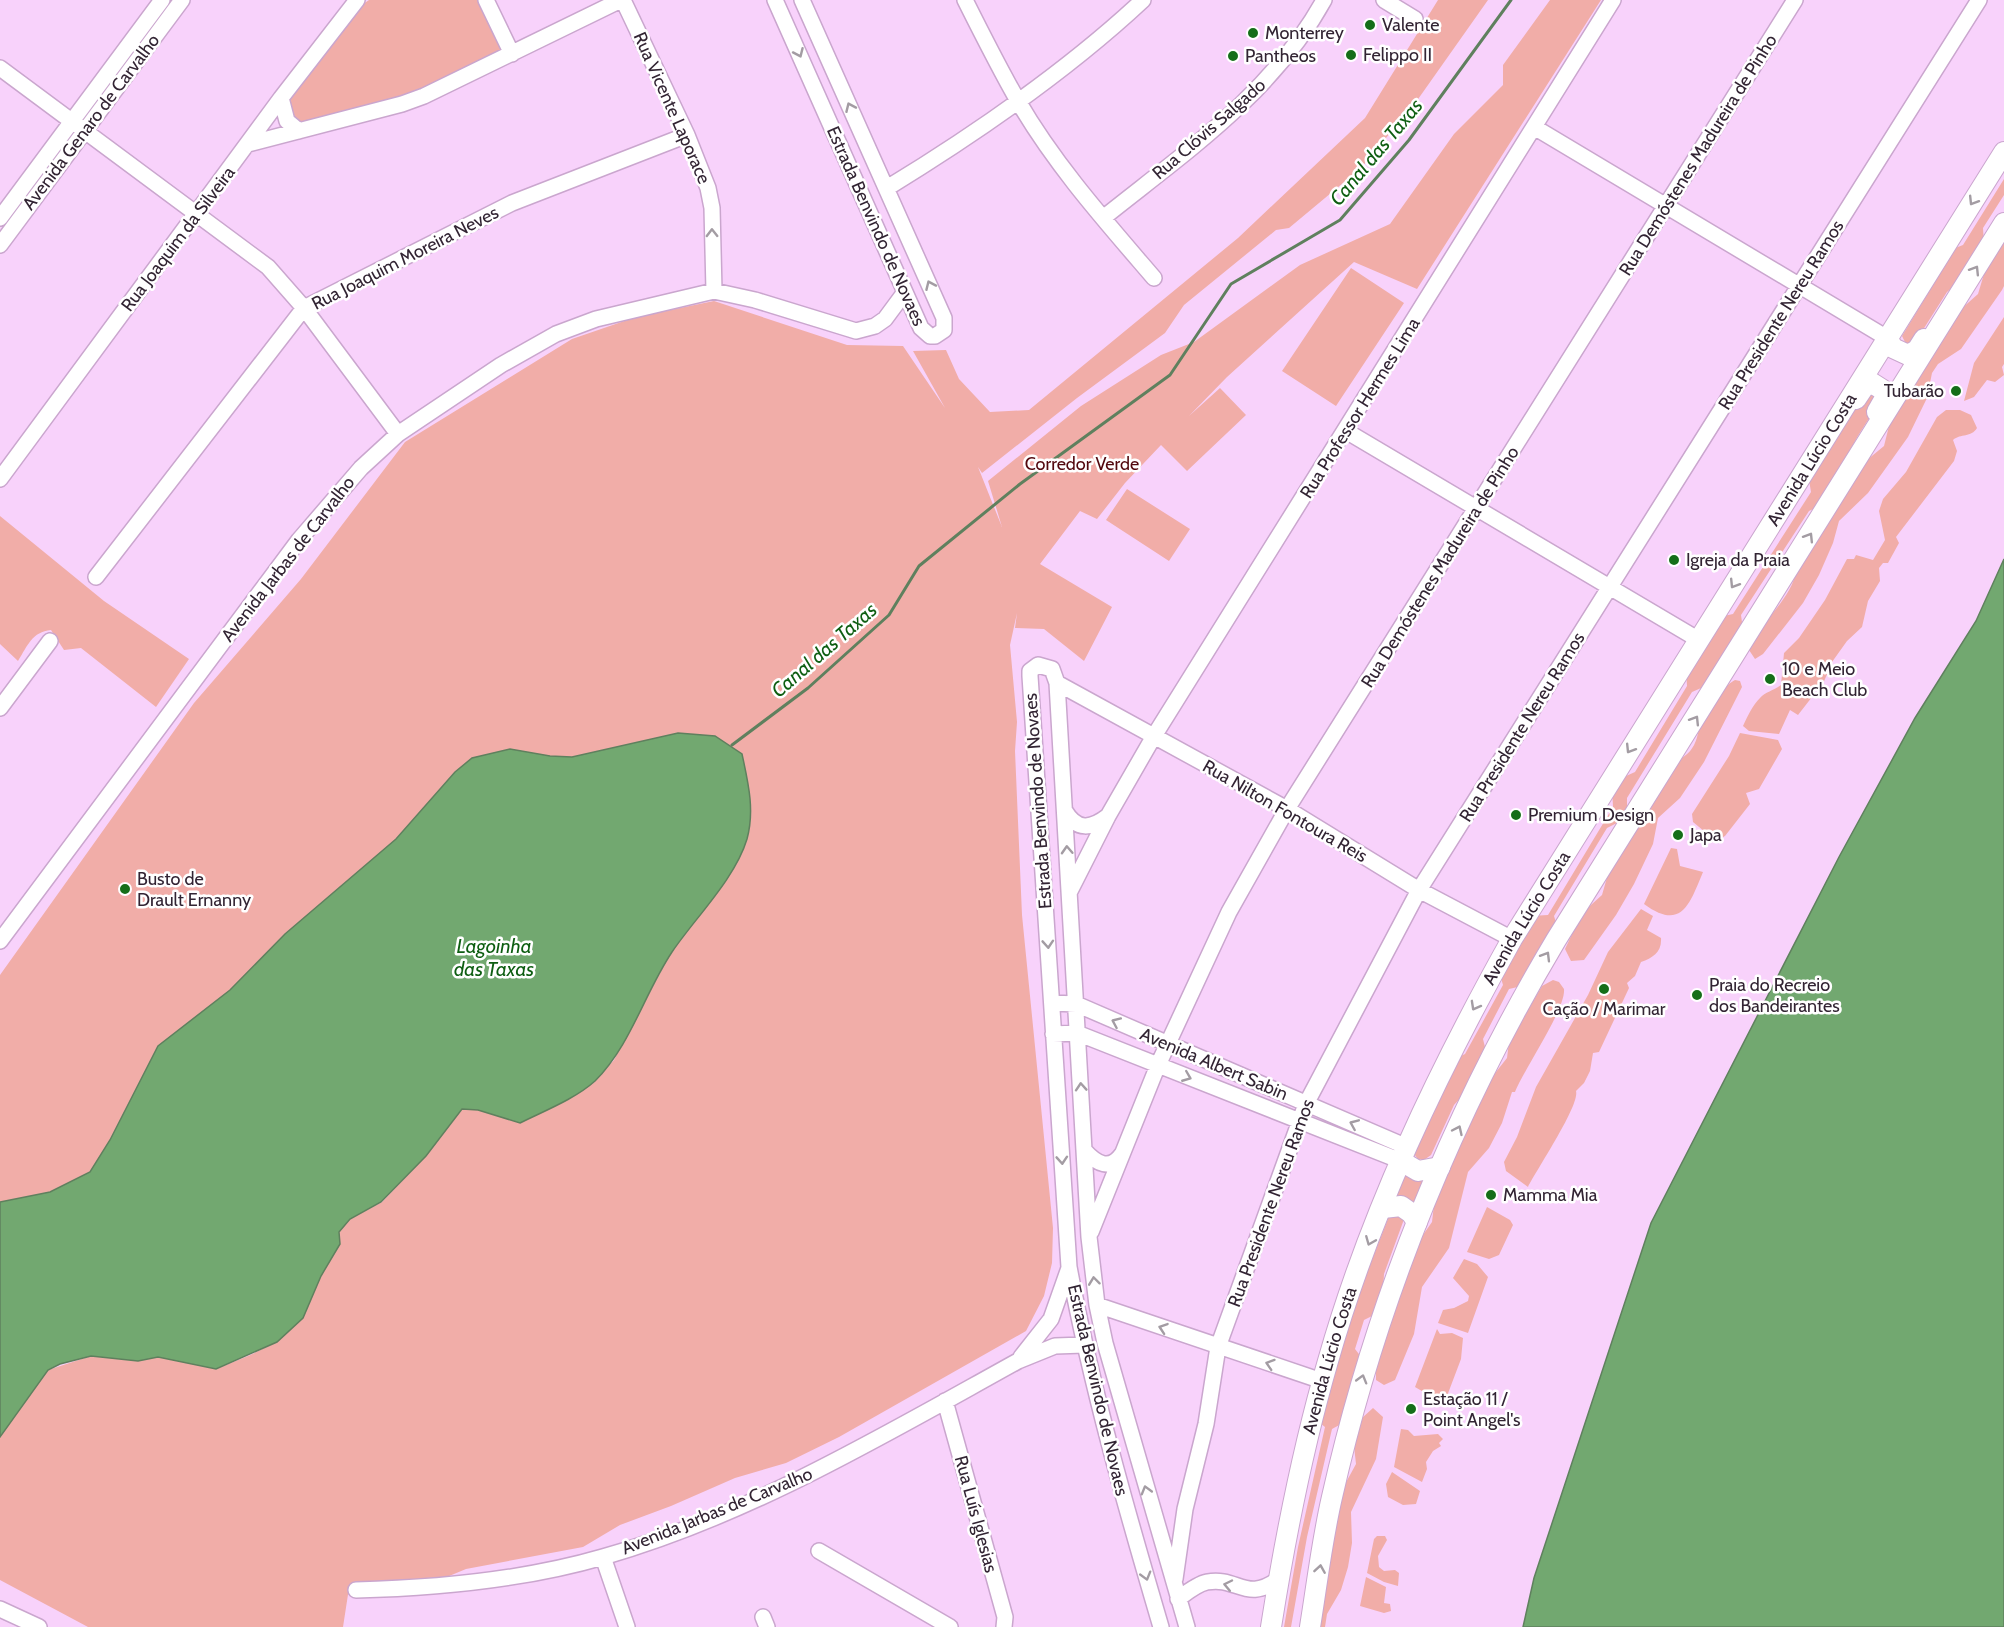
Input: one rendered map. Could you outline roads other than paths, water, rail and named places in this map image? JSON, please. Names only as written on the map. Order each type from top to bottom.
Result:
[{"type":"main road","name":"Avenida Lúcio Costa","points":[[1271,1627],[1322,1382],[1351,1288],[1404,1154],[1447,1059],[1512,939],[2004,152]]},
{"type":"main road","name":"Avenida Lúcio Costa","points":[[1310,1627],[1331,1500],[1352,1412],[1390,1292],[1440,1167],[1502,1034],[1534,977],[2004,224]]},
{"type":"main road","points":[[1887,338],[1893,348],[1908,355],[1917,350],[1933,325],[1945,317]]},
{"type":"main road","points":[[1838,417],[1848,411],[1864,387],[1872,383],[1883,390],[1885,398],[1870,424],[1869,437]]},
{"type":"main road","points":[[1404,1154],[1419,1171],[1440,1167]]},
{"type":"main road","points":[[1383,1208],[1401,1206],[1411,1213],[1417,1222]]},
{"type":"street","name":"Avenida Genaro de Carvalho","points":[[0,218],[162,0]]},
{"type":"street","name":"Avenida Genaro de Carvalho","points":[[0,245],[182,0]]},
{"type":"street","name":"Rua Joaquim da Silveira","points":[[0,479],[281,98],[357,0]]},
{"type":"street","points":[[486,0],[512,54]]},
{"type":"street","points":[[248,144],[402,104],[512,54],[622,0]]},
{"type":"street","name":"Rua Vicente Laporace","points":[[622,0],[687,135],[708,188],[712,208],[714,291]]},
{"type":"street","name":"Estrada Benvindo de Novaes","points":[[775,0],[925,333],[930,336],[940,334],[944,330],[944,318],[802,0]]},
{"type":"street","points":[[965,0],[1018,101],[1057,160],[1154,278]]},
{"type":"street","points":[[887,188],[979,131],[1142,0]]},
{"type":"street","name":"Rua Clóvis Salgado","points":[[1103,218],[1256,92],[1293,50],[1324,0]]},
{"type":"street","points":[[1384,0],[1415,19]]},
{"type":"street","name":"Rua Professor Hermes Lima","points":[[1069,894],[1108,816],[1154,736],[1613,0]]},
{"type":"street","name":"Rua Demóstenes Madureira de Pinho","points":[[1089,1237],[1167,1045],[1229,912],[1287,809],[1795,0]]},
{"type":"street","name":"Rua Presidente Nereu Ramos","points":[[1176,1592],[1185,1509],[1206,1424],[1218,1347],[1306,1104],[1419,890],[1978,0]]},
{"type":"street","points":[[0,68],[71,123],[198,213],[268,267],[304,309],[399,434]]},
{"type":"street","points":[[281,98],[287,121],[299,131]]},
{"type":"street","points":[[1534,127],[1887,338]]},
{"type":"street","name":"Rua Joaquim Moreira Neves","points":[[96,577],[304,309],[512,204],[687,135]]},
{"type":"street","name":"Avenida Jarbas de Carvalho","points":[[0,941],[299,540],[361,468],[399,434],[501,365],[556,334],[596,319],[714,291],[765,302],[856,331],[875,326],[885,319],[905,292]]},
{"type":"street","points":[[1346,431],[1699,640]]},
{"type":"street","points":[[0,708],[50,641]]},
{"type":"street","name":"Estrada Benvindo de Novaes","points":[[1161,1627],[1112,1460],[1084,1345],[1069,1267],[1030,671],[1038,665],[1048,666],[1054,673],[1056,684],[1086,1150],[1089,1237],[1097,1305],[1153,1515],[1186,1627]]},
{"type":"street","name":"Rua Nilton Fontoura Reis","points":[[1056,684],[1287,809],[1419,890],[1512,939]]},
{"type":"street","points":[[1065,811],[1075,823],[1084,827],[1091,827],[1108,816]]},
{"type":"street","name":"Avenida Albert Sabin","points":[[1052,1004],[1076,1004],[1306,1104],[1404,1154]]},
{"type":"street","name":"Avenida Albert Sabin","points":[[1053,1034],[1077,1033],[1299,1122],[1404,1154]]},
{"type":"street","points":[[1086,1150],[1093,1160],[1108,1165],[1116,1162],[1122,1154]]},
{"type":"street","name":"Avenida Jarbas de Carvalho","points":[[1018,1361],[1051,1319],[1069,1267]]},
{"type":"street","points":[[1097,1305],[1322,1382]]},
{"type":"street","name":"Avenida Jarbas de Carvalho","points":[[356,1590],[403,1589],[546,1571],[603,1557],[660,1538],[758,1498],[811,1473],[1018,1361],[1055,1346],[1084,1345]]},
{"type":"street","name":"Rua Luís Iglesias","points":[[945,1401],[1005,1617],[1005,1627]]},
{"type":"street","points":[[1153,1515],[1172,1519],[1185,1509]]},
{"type":"street","points":[[819,1551],[947,1626]]},
{"type":"street","points":[[603,1557],[627,1627]]},
{"type":"street","points":[[1176,1592],[1207,1582],[1256,1590],[1268,1587],[1280,1578]]},
{"type":"street","points":[[0,1609],[39,1627]]},
{"type":"water","points":[[2004,559],[2004,1627],[1523,1627],[1534,1578],[1651,1223],[1839,857],[1915,718],[1976,621]]},
{"type":"water","name":"Lagoinha das Taxas","points":[[678,733],[715,736],[742,754],[751,807],[747,839],[733,869],[714,898],[672,952],[618,1052],[595,1081],[569,1099],[520,1123],[478,1110],[462,1109],[426,1156],[381,1202],[350,1219],[339,1232],[340,1244],[321,1276],[303,1318],[277,1342],[216,1369],[158,1357],[138,1361],[91,1356],[60,1364],[48,1370],[0,1437],[0,1202],[50,1192],[90,1172],[110,1140],[158,1046],[230,990],[285,934],[396,839],[455,772],[472,758],[510,749],[550,756],[572,757]]},
{"type":"waterway","name":"Canal das Taxas","points":[[732,745],[808,688],[889,615],[919,566],[1020,484],[1170,375],[1231,284],[1340,220],[1409,140],[1511,0]]},
{"type":"place","name":"Valente","points":[[1370,25]]},
{"type":"place","name":"Monterrey","points":[[1253,33]]},
{"type":"place","name":"Felippo II","points":[[1351,55]]},
{"type":"place","name":"Pantheos","points":[[1233,56]]},
{"type":"place","name":"Tubarão","points":[[1956,391]]},
{"type":"place","name":"Igreja da Praia","points":[[1674,560]]},
{"type":"place","name":"10 e Meio Beach Club","points":[[1770,679]]},
{"type":"place","name":"Premium Design","points":[[1516,815]]},
{"type":"place","name":"Japa","points":[[1678,835]]},
{"type":"place","name":"Busto de Drault Ernanny","points":[[125,889]]},
{"type":"place","name":"Cação / Marimar","points":[[1604,989]]},
{"type":"place","name":"Praia do Recreio dos Bandeirantes","points":[[1697,995]]},
{"type":"place","name":"Mamma Mia","points":[[1491,1195]]},
{"type":"place","name":"Estação 11 / Point Angel's","points":[[1411,1409]]},
{"type":"park label","name":"Corredor Verde","points":[[1082,464]]}]
